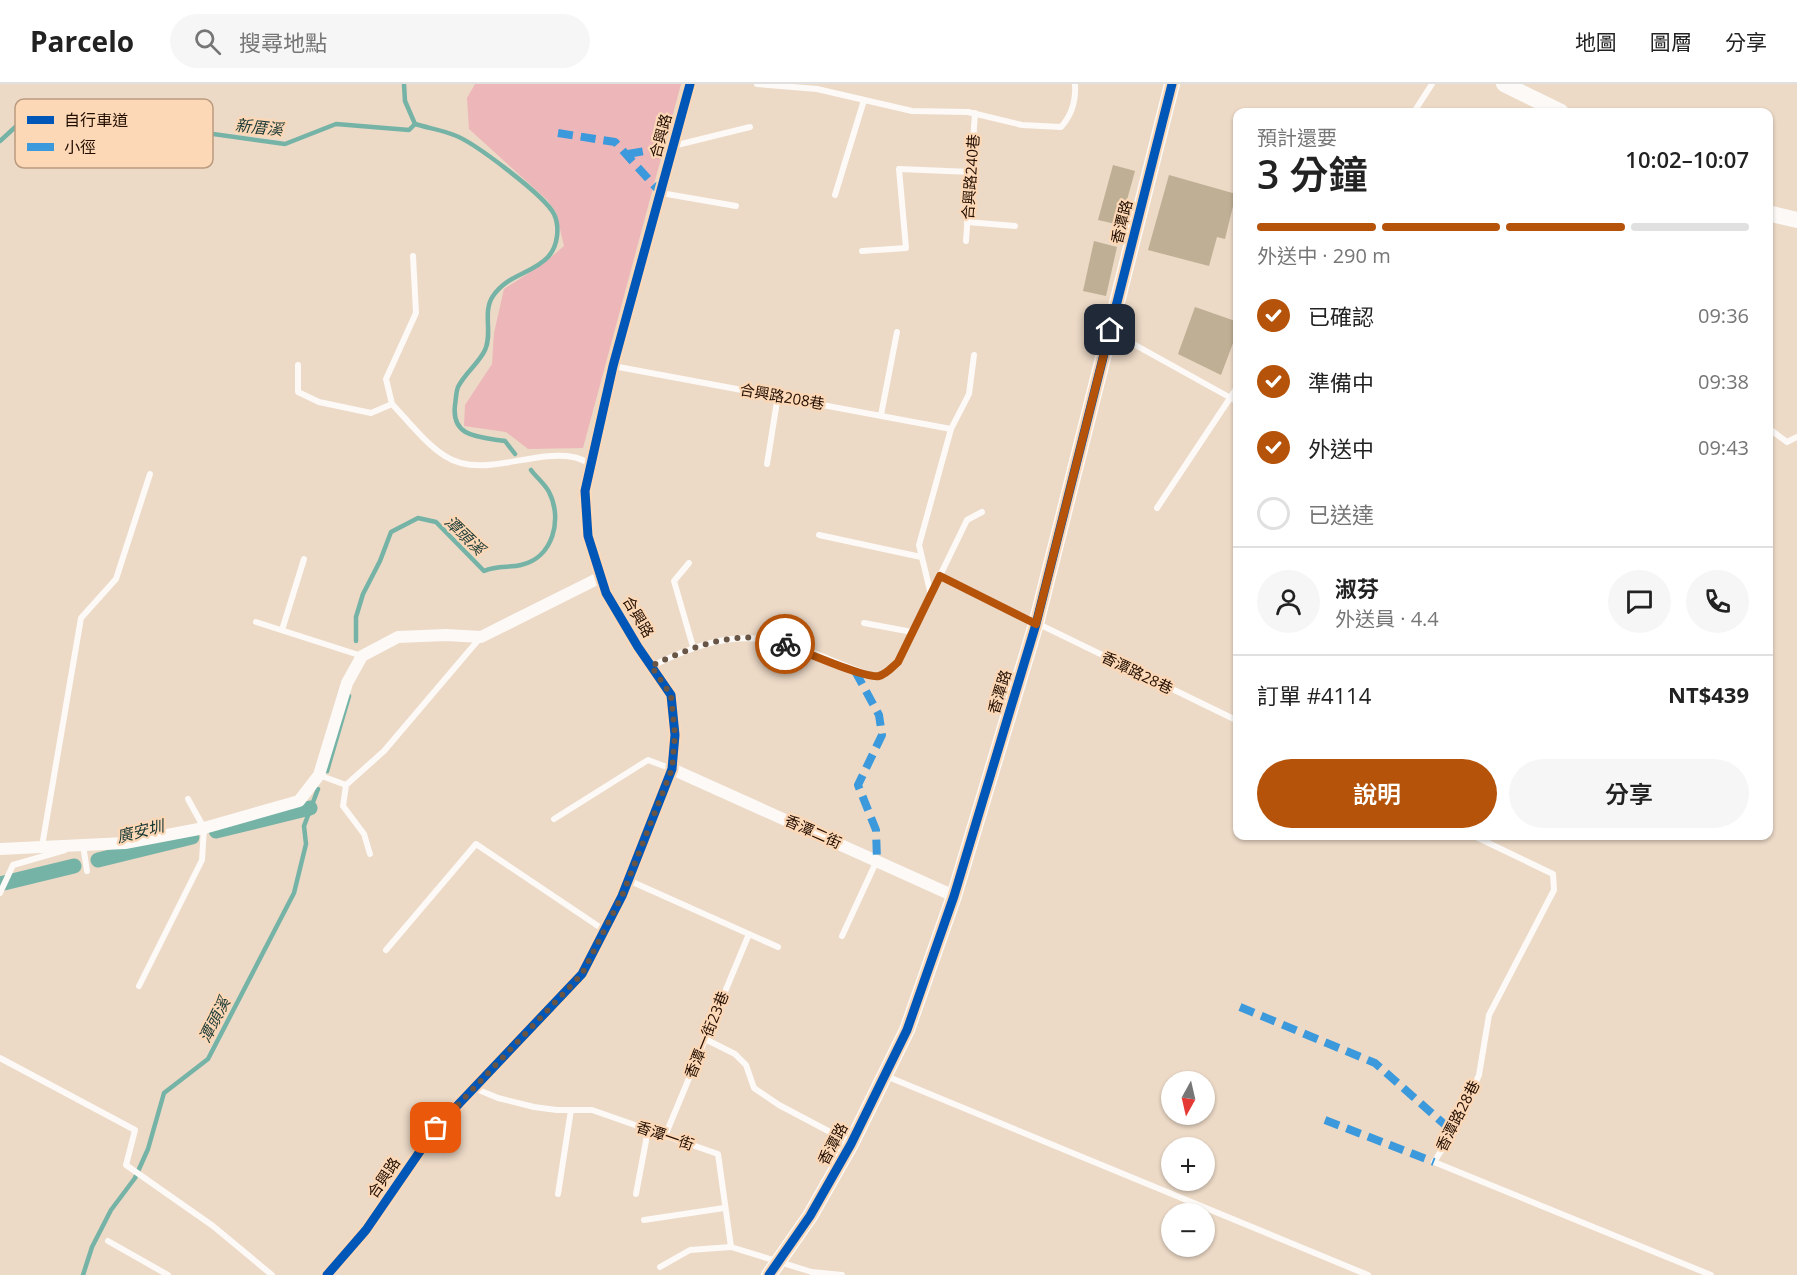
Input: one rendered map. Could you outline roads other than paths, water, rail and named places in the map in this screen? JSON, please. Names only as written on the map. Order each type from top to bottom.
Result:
[{"type":"street","name":"合興路","points":[[327,1275],[366,1230],[436,1128],[582,974],[628,880],[672,769],[675,735],[671,695],[606,593],[588,536],[585,491],[613,366],[690,84]]},
{"type":"street","name":"香潭路","points":[[773,1269],[810,1216],[852,1144],[907,1030],[954,896],[1036,624],[1172,84]]},
{"type":"street","points":[[1504,84],[1553,108]]},
{"type":"street","points":[[1773,214],[1797,220]]},
{"type":"street","points":[[0,849],[125,843],[204,828],[299,801],[319,775],[347,683],[362,656],[398,637],[446,635],[481,637],[601,578]]},
{"type":"street","name":"香潭二街","points":[[672,769],[954,896]]},
{"type":"lane","name":"合興路240巷","points":[[757,84],[817,89],[912,111],[975,113],[1022,125],[1061,127],[1069,118],[1076,95],[1075,84]]},
{"type":"lane","points":[[1417,108],[1432,84]]},
{"type":"lane","points":[[835,195],[864,100]]},
{"type":"lane","name":"合興路240巷","points":[[966,241],[975,113]]},
{"type":"lane","points":[[674,146],[750,127]]},
{"type":"lane","points":[[862,251],[906,248],[899,169],[971,172]]},
{"type":"lane","points":[[661,193],[736,206]]},
{"type":"lane","points":[[967,222],[1015,226]]},
{"type":"lane","points":[[413,256],[416,314],[386,379],[392,404],[446,457],[466,464],[496,464],[555,456],[573,457],[591,464]]},
{"type":"lane","points":[[1110,330],[1233,400]]},
{"type":"lane","points":[[881,415],[897,332]]},
{"type":"lane","points":[[931,595],[919,545],[951,429],[969,394],[975,355]]},
{"type":"lane","points":[[298,365],[298,392],[319,402],[371,413],[392,404]]},
{"type":"lane","name":"合興路208巷","points":[[613,366],[951,429]]},
{"type":"lane","points":[[1157,508],[1233,394]]},
{"type":"lane","points":[[767,464],[778,395]]},
{"type":"lane","points":[[1773,432],[1787,442],[1797,437]]},
{"type":"lane","points":[[42,846],[81,618],[116,579],[150,474]]},
{"type":"lane","points":[[651,666],[693,646],[736,638],[777,641],[877,676],[887,673],[898,662],[967,520],[982,512]]},
{"type":"lane","points":[[819,535],[921,557]]},
{"type":"lane","points":[[282,630],[304,559]]},
{"type":"lane","points":[[689,563],[674,581],[693,646]]},
{"type":"lane","name":"香潭路28巷","points":[[940,576],[1233,719]]},
{"type":"lane","points":[[256,622],[362,656]]},
{"type":"lane","points":[[864,623],[912,632]]},
{"type":"lane","points":[[370,854],[364,834],[343,806],[346,785],[384,751],[481,637]]},
{"type":"lane","points":[[554,819],[648,760],[672,769]]},
{"type":"lane","points":[[319,775],[346,785]]},
{"type":"lane","points":[[139,986],[202,860],[204,828],[188,799]]},
{"type":"lane","name":"香潭路28巷","points":[[1482,840],[1553,874],[1554,890],[1489,1015],[1479,1075],[1453,1132],[1434,1162],[1711,1275]]},
{"type":"lane","points":[[0,892],[13,865],[37,860],[83,844],[87,871]]},
{"type":"lane","points":[[386,950],[476,844],[604,930]]},
{"type":"lane","points":[[842,936],[877,860]]},
{"type":"lane","points":[[628,880],[778,947]]},
{"type":"lane","name":"香潭一街23巷","points":[[665,1136],[749,934]]},
{"type":"lane","points":[[705,1039],[735,1054],[746,1065],[754,1088],[778,1105],[852,1144]]},
{"type":"lane","points":[[0,1058],[135,1131],[126,1165],[145,1176],[213,1226],[272,1275]]},
{"type":"lane","points":[[884,1076],[1368,1275]]},
{"type":"lane","name":"香潭一街","points":[[474,1088],[498,1098],[534,1107],[592,1110],[718,1154],[731,1247]]},
{"type":"lane","points":[[558,1194],[571,1110]]},
{"type":"lane","points":[[636,1194],[648,1130]]},
{"type":"lane","points":[[644,1220],[724,1208]]},
{"type":"lane","points":[[108,1241],[168,1275]]},
{"type":"lane","points":[[660,1267],[690,1250],[731,1247],[773,1269],[842,1275]]},
{"type":"waterway","points":[[404,84],[405,101],[415,124],[454,135],[477,148],[537,195],[556,219],[556,242],[548,257],[542,263],[513,278],[493,296],[488,309],[488,337],[485,350],[461,382],[456,393],[455,416],[462,430],[477,437],[505,441],[515,454]]},
{"type":"waterway","name":"新厝溪","points":[[213,134],[285,144],[336,124],[409,130],[415,124]]},
{"type":"waterway","name":"新厝溪","points":[[0,141],[15,127]]},
{"type":"waterway","name":"潭頭溪","points":[[356,641],[356,617],[363,594],[380,561],[391,532],[418,518],[436,522],[484,571],[521,565],[541,554],[548,546],[552,536],[555,514],[549,492],[531,470]]},
{"type":"waterway","name":"潭頭溪","points":[[327,771],[349,696]]},
{"type":"waterway","name":"潭頭溪","points":[[83,1275],[92,1247],[111,1210],[135,1178],[148,1149],[164,1093],[208,1059],[294,893],[306,844],[304,826],[318,789]]},
{"type":"waterway","name":"廣安圳","points":[[216,831],[310,808]]},
{"type":"waterway","name":"廣安圳","points":[[98,860],[192,837]]},
{"type":"waterway","name":"廣安圳","points":[[0,884],[74,866]]}]
